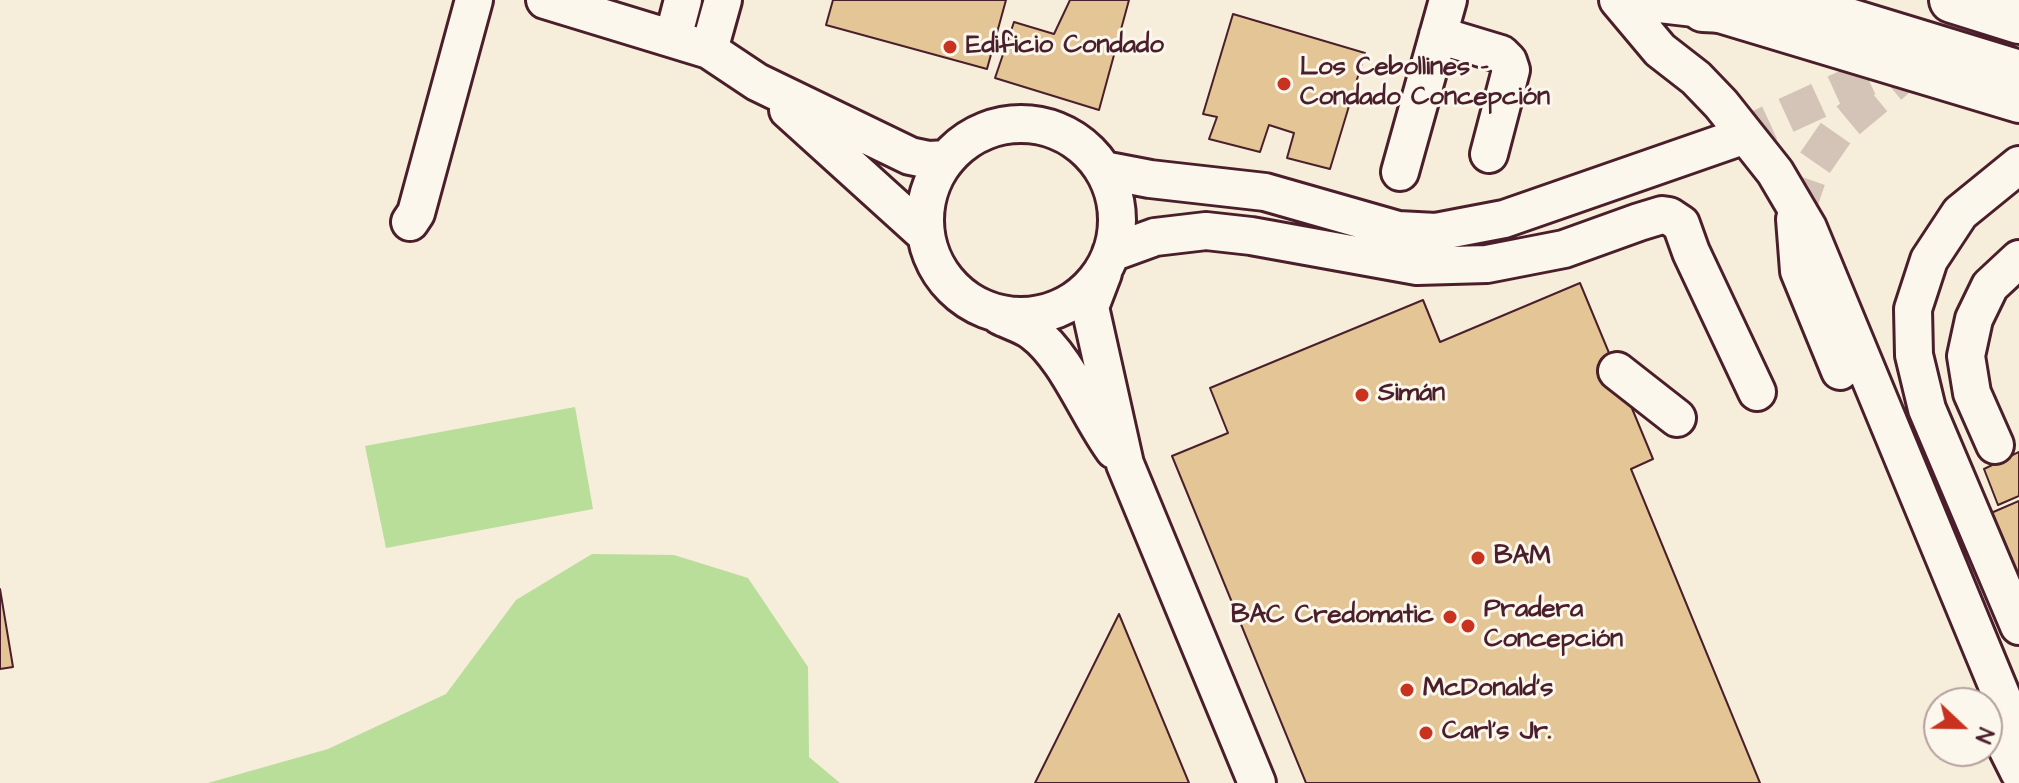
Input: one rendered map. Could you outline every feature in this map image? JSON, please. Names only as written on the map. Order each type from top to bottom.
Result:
[{"type":"highway","points":[[1952,0],[2019,21]]},
{"type":"highway","points":[[1703,9],[1829,15],[2019,73]]},
{"type":"street","points":[[410,222],[416,213],[474,0]]},
{"type":"street","points":[[545,0],[709,50],[757,82],[910,156],[929,160],[947,159]]},
{"type":"street","points":[[673,38],[683,0]]},
{"type":"street","points":[[709,50],[723,0]]},
{"type":"street","points":[[1400,172],[1448,0]]},
{"type":"street","points":[[1618,0],[1660,50],[1696,78],[1721,104],[1775,172],[1808,228],[2019,738]]},
{"type":"street","points":[[1625,0],[1703,9],[2019,104]]},
{"type":"street","points":[[1438,35],[1501,54],[1508,61],[1511,70],[1489,154]]},
{"type":"street","points":[[757,82],[926,235]]},
{"type":"street","points":[[1125,464],[1097,427],[1073,382],[1051,351],[1033,332],[969,302],[949,284],[934,262],[926,235],[925,208],[933,181],[947,159],[981,133],[1008,125],[1036,125],[1062,133],[1086,149],[1103,170],[1112,190],[1116,232],[1090,307],[1125,464],[1257,783]]},
{"type":"street","points":[[1103,170],[1150,179],[1265,192],[1398,230],[1436,232],[1504,219],[1737,138]]},
{"type":"street","points":[[2019,165],[1960,213],[1929,260],[1913,309],[1914,355],[1927,409],[2019,626]]},
{"type":"street","points":[[1320,208],[1392,263]]},
{"type":"street","points":[[1796,213],[1794,242],[1799,271],[1955,643],[1977,687]]},
{"type":"street","points":[[994,313],[1026,317],[1058,309],[1085,292],[1108,260],[1155,237],[1206,231],[1321,248],[1392,263],[1451,266],[1521,259],[1564,249],[1655,217],[1669,216],[1681,224],[1691,252],[1757,392]]},
{"type":"street","points":[[1995,445],[1972,393],[1966,356],[1974,319],[1990,286],[2019,259]]},
{"type":"street","points":[[1617,371],[1677,418]]},
{"type":"street","points":[[2003,740],[2019,772]]},
{"type":"green space","points":[[575,407],[593,509],[386,548],[365,446]]},
{"type":"green space","points":[[592,554],[674,555],[748,578],[808,667],[809,757],[840,783],[208,783],[328,749],[446,694],[516,600]]},
{"type":"building","name":"Edificio Condado","points":[[833,0],[1006,0],[987,69],[826,25]]},
{"type":"building","points":[[1070,0],[1129,0],[1099,110],[995,78],[1014,22],[1054,34]]},
{"type":"building","name":"Los Cebollines - Condado Concepción","points":[[1233,14],[1365,53],[1330,169],[1287,158],[1294,133],[1269,125],[1260,152],[1209,139],[1217,117],[1203,114]]},
{"type":"building","name":"Pradera Concepción","points":[[1580,283],[1653,459],[1631,469],[1760,783],[1306,783],[1172,456],[1228,433],[1210,388],[1423,300],[1440,342]]},
{"type":"building","points":[[2019,452],[2019,496],[1998,505],[1984,469]]},
{"type":"building","points":[[2019,501],[2019,585],[1991,513]]},
{"type":"building","points":[[0,589],[13,667],[0,669]]},
{"type":"building","points":[[1119,614],[1189,783],[1035,783]]},
{"type":"tunnel","points":[[1737,138],[1937,46],[2019,16]]},
{"type":"tunnel","points":[[1796,213],[1812,167],[1839,128],[1899,78]]},
{"type":"place","name":"Edificio Condado","points":[[950,47]]},
{"type":"place","name":"Los Cebollines - Condado Concepción","points":[[1284,84]]},
{"type":"place","name":"Simán","points":[[1362,395]]},
{"type":"place","name":"BAM","points":[[1478,558]]},
{"type":"place","name":"BAC Credomatic","points":[[1450,617]]},
{"type":"place","name":"Pradera Concepción","points":[[1468,626]]},
{"type":"place","name":"McDonald's","points":[[1407,690]]},
{"type":"place","name":"Carl's Jr.","points":[[1426,733]]}]
